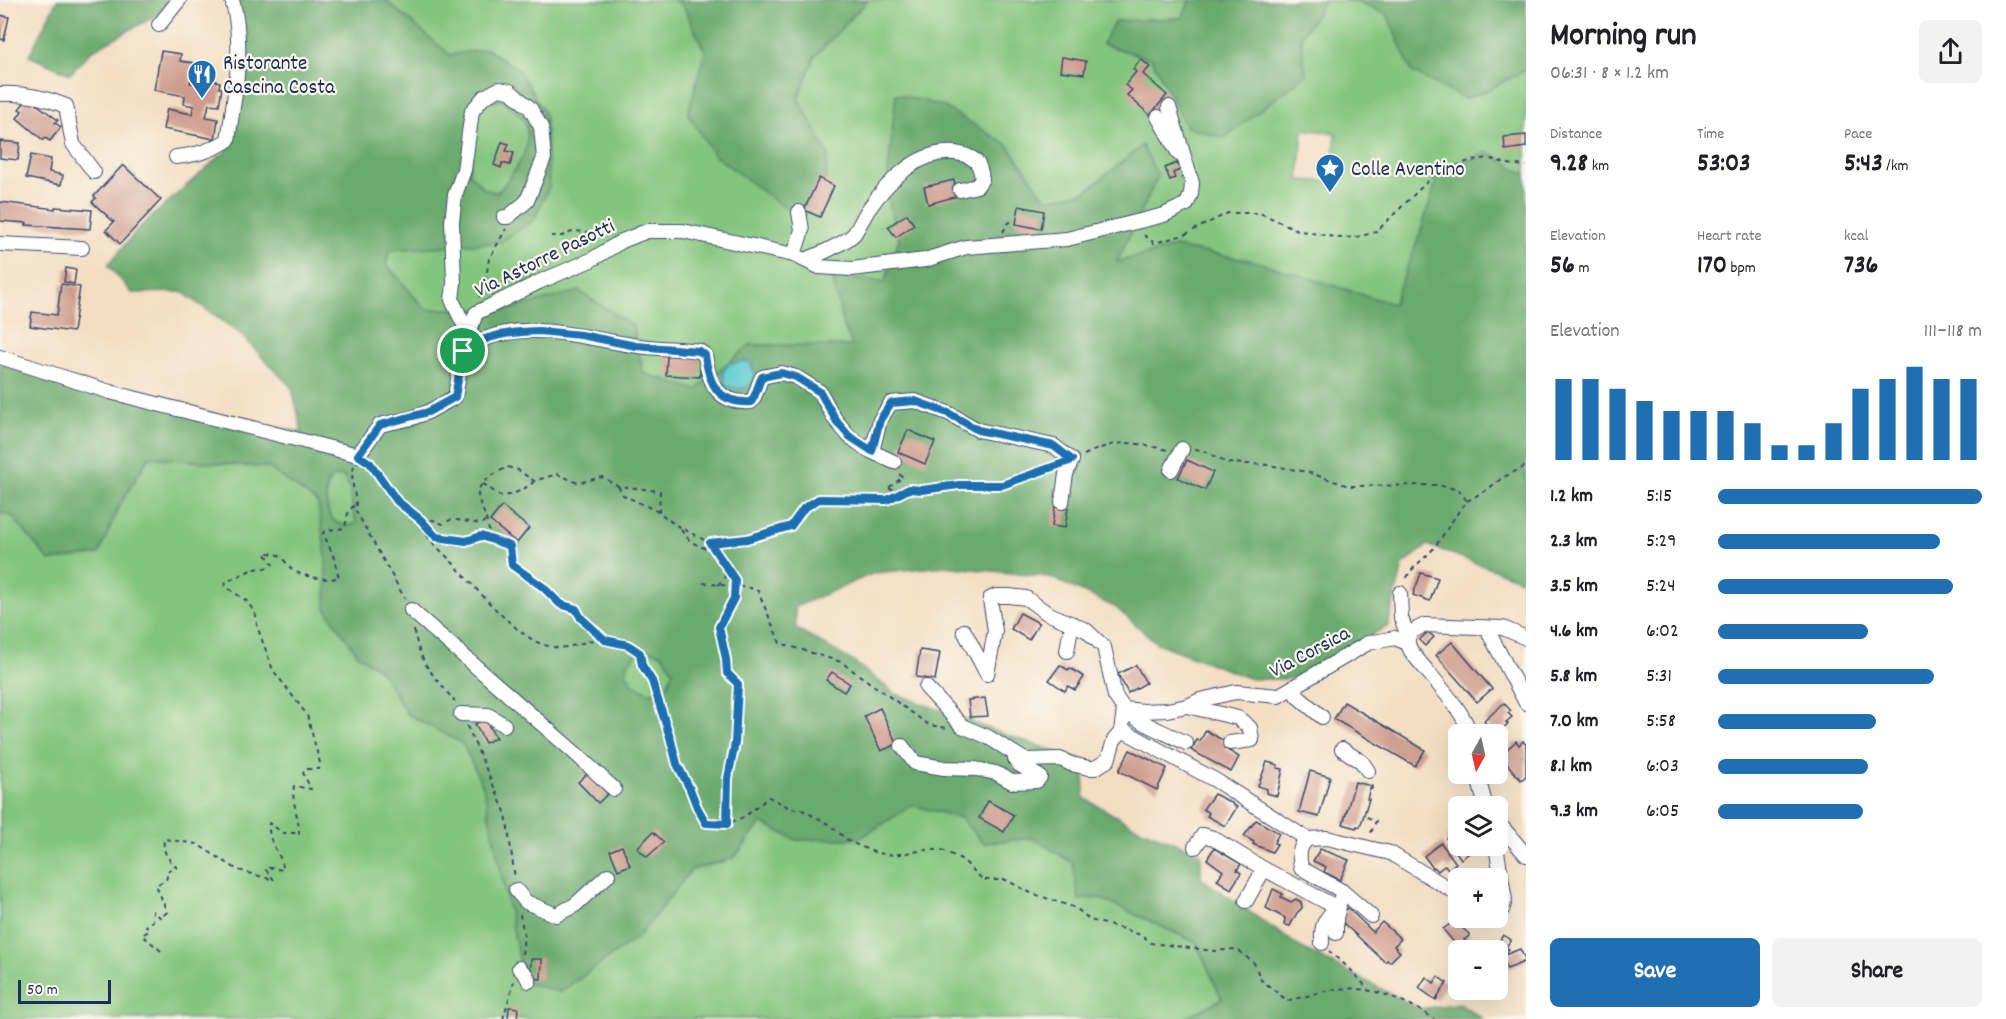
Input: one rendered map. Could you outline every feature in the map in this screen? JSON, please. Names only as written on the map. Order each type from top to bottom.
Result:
[{"type":"street","points":[[159,25],[179,0]]},
{"type":"street","points":[[176,157],[214,150],[228,140],[239,51],[232,0]]},
{"type":"street","points":[[470,332],[452,300],[454,283],[452,222],[455,195],[464,170],[472,111],[484,97],[499,89],[510,90],[530,108],[541,127],[544,158],[527,201],[505,223]]},
{"type":"street","points":[[0,94],[70,100],[73,144],[94,172]]},
{"type":"street","points":[[1169,107],[1182,147],[1183,158]]},
{"type":"street","points":[[1158,117],[1175,150],[1183,158]]},
{"type":"street","points":[[799,212],[802,230],[799,257],[853,235],[884,188],[909,166],[931,155],[952,152],[970,156],[980,166],[982,179],[977,186],[960,190]]},
{"type":"street","name":"Via Astorre Pasotti","points":[[358,455],[380,425],[428,412],[455,397],[463,351],[476,313],[591,260],[647,231],[683,231],[799,257],[819,267],[852,269],[925,260],[966,247],[1067,239],[1164,215],[1187,204],[1191,194],[1192,183],[1183,158]]},
{"type":"street","points":[[0,244],[82,248]]},
{"type":"street","points":[[463,351],[476,342],[502,333],[539,331],[581,335],[636,346],[699,351],[705,355],[710,380],[715,391],[729,399],[743,403],[751,402],[757,395],[757,387],[762,377],[781,373],[796,377],[820,392],[837,422],[849,436],[896,467]]},
{"type":"street","points":[[0,357],[110,392],[358,455]]},
{"type":"street","points":[[872,451],[880,420],[891,403],[915,401],[948,413],[978,430],[1054,446],[1072,460],[1066,474],[1062,502]]},
{"type":"street","points":[[1171,470],[1182,449]]},
{"type":"street","points":[[1400,593],[1401,618],[1411,651],[1465,724]]},
{"type":"street","points":[[964,631],[987,674],[995,631],[990,599],[996,596],[1026,598],[1047,613],[1086,630],[1104,647],[1115,696],[1124,709],[1140,722],[1186,743]]},
{"type":"street","points":[[411,610],[614,789]]},
{"type":"street","points":[[1067,651],[1074,624]]},
{"type":"street","name":"Via Corsica","points":[[1124,709],[1155,711],[1187,706],[1200,700],[1236,692],[1278,696],[1368,643],[1395,638],[1408,639],[1415,630],[1425,625],[1503,628],[1526,638]]},
{"type":"street","points":[[1490,628],[1490,636],[1526,703]]},
{"type":"street","points":[[1296,686],[1298,696],[1322,717]]},
{"type":"street","points":[[926,687],[954,724],[988,737],[1025,760],[1060,759],[1071,764],[1095,768],[1108,760],[1114,740],[1121,732],[1124,709]]},
{"type":"street","points":[[1187,706],[1238,718],[1250,728],[1252,740],[1230,743]]},
{"type":"street","points":[[461,714],[488,715],[504,724]]},
{"type":"street","points":[[1126,732],[1215,780],[1307,839],[1327,838],[1390,853],[1448,888]]},
{"type":"street","points":[[902,746],[915,763],[944,768],[976,769],[996,773],[1012,782],[1037,781],[1040,777],[1018,764],[1011,752]]},
{"type":"street","points":[[1342,749],[1362,762],[1368,771]]},
{"type":"street","points":[[1508,834],[1526,855]]},
{"type":"street","points":[[1195,846],[1203,835],[1213,838],[1262,867],[1340,900],[1371,916]]},
{"type":"street","points":[[1307,839],[1301,845],[1299,856],[1301,868],[1340,900]]},
{"type":"street","points":[[1246,901],[1262,867]]},
{"type":"street","points":[[516,890],[526,902],[556,915],[575,905],[608,875]]},
{"type":"street","points":[[1336,933],[1336,918],[1340,900]]},
{"type":"street","points":[[1322,944],[1324,922],[1340,900]]},
{"type":"street","points":[[519,968],[529,981]]},
{"type":"path","points":[[1137,229],[1154,243],[1184,235],[1228,213],[1260,213],[1300,231],[1341,238],[1357,237],[1376,232],[1433,176],[1466,162],[1488,158],[1526,166]]},
{"type":"path","points":[[479,298],[484,290],[489,259],[505,223]]},
{"type":"path","points":[[551,236],[583,231],[618,233],[631,238]]},
{"type":"path","points":[[896,467],[903,477],[887,489],[922,490],[959,485],[1002,485],[1115,443],[1136,443],[1170,450],[1202,450],[1227,463],[1269,465],[1307,472],[1349,486],[1437,485],[1459,490],[1467,501]]},
{"type":"path","points":[[358,455],[370,463],[397,501],[436,537],[466,541],[481,536],[510,546],[512,565],[543,587],[560,604],[576,609],[581,618],[602,638]]},
{"type":"path","points":[[1409,571],[1432,550],[1456,513],[1467,501],[1502,478],[1526,466]]},
{"type":"path","points":[[492,540],[480,506],[478,492],[483,484],[507,467],[518,470],[534,481]]},
{"type":"path","points":[[483,484],[504,496],[529,488],[534,481],[557,474],[578,483],[602,477],[618,486],[660,491],[659,512]]},
{"type":"path","points":[[618,486],[624,495],[659,512],[679,527],[710,543],[735,580],[734,598],[719,627],[727,673],[738,684],[739,695],[735,743],[728,778],[727,824]]},
{"type":"path","points":[[710,543],[747,539],[791,526],[804,508],[819,499],[887,500],[909,489]]},
{"type":"path","points":[[161,951],[142,936],[149,931],[146,926],[153,921],[153,911],[161,918],[167,912],[156,885],[166,880],[169,870],[177,868],[168,858],[163,847],[164,839],[197,844],[238,870],[274,880],[266,867],[283,870],[284,866],[272,845],[268,830],[269,823],[283,833],[299,835],[300,825],[295,813],[292,793],[294,786],[310,789],[303,773],[306,769],[319,769],[320,763],[307,715],[273,670],[257,626],[256,615],[248,602],[225,586],[226,582],[253,569],[266,568],[273,564],[265,553],[276,553],[283,557],[294,571],[314,577],[339,578],[333,555],[323,533],[327,530],[345,528],[348,512],[357,502]]},
{"type":"path","points":[[419,519],[433,520],[443,524],[452,519],[481,524],[486,520]]},
{"type":"path","points":[[419,519],[420,526],[436,547],[449,558],[498,612],[536,642],[555,648],[602,638],[628,645],[640,653],[642,665],[652,681],[677,764],[706,823],[727,824],[741,819],[769,797],[827,823],[850,842],[876,853],[894,855],[942,850],[963,860],[983,880],[1006,880],[1031,893],[1076,908],[1090,920],[1127,930],[1151,943],[1214,951],[1236,949],[1254,963],[1261,980],[1288,1001],[1325,991],[1368,989],[1421,1011],[1434,1019]]},
{"type":"path","points":[[679,527],[691,542],[718,555]]},
{"type":"path","points":[[718,585],[725,577],[725,565]]},
{"type":"path","points":[[703,583],[750,588],[758,591],[780,643],[841,662],[929,725],[954,724]]},
{"type":"path","points":[[1366,846],[1376,821],[1367,817]]},
{"type":"path","points":[[1322,944],[1368,989]]},
{"type":"path","points":[[503,1019],[509,996]]},
{"type":"green space","points":[[57,0],[169,0],[159,14],[91,51],[70,74],[29,56]]},
{"type":"green space","points":[[236,0],[385,0],[450,55],[487,49],[519,70],[545,114],[549,187],[534,220],[501,242],[390,250],[386,264],[425,309],[508,310],[579,291],[633,326],[643,373],[696,390],[750,345],[853,346],[843,325],[832,275],[885,282],[899,239],[886,192],[896,94],[943,106],[1008,145],[1046,199],[1085,192],[1142,146],[1158,176],[1117,262],[1174,247],[1254,261],[1393,304],[1420,234],[1439,173],[1488,152],[1522,173],[1526,173],[1526,582],[1428,545],[1403,565],[1388,626],[1290,679],[1251,679],[1157,643],[1115,607],[1050,577],[944,566],[874,573],[795,607],[796,628],[854,662],[894,693],[1012,737],[1085,761],[1084,798],[1134,826],[1201,853],[1201,878],[1300,947],[1420,1009],[1460,1003],[1483,1019],[1184,1019],[1222,999],[1196,942],[1099,898],[1079,900],[1073,863],[1033,838],[984,843],[961,818],[912,805],[860,838],[797,840],[761,823],[734,858],[691,870],[639,936],[560,992],[524,983],[483,786],[462,743],[407,714],[382,672],[357,654],[326,609],[326,555],[318,503],[269,468],[149,457],[119,506],[99,554],[49,561],[12,516],[0,513],[0,364],[51,373],[187,410],[302,432],[292,388],[239,333],[182,292],[132,293],[108,265],[140,227],[230,147],[245,60]],"holes":[[[501,100],[520,115],[527,127],[528,137],[522,158],[497,193],[483,188],[469,173],[476,114],[486,103]],[[343,476],[348,485],[356,524],[338,523],[329,514],[326,499],[327,482],[335,477]],[[640,650],[653,651],[664,657],[673,672],[667,686],[650,693],[634,685],[626,673],[628,663]]]},
{"type":"green space","points":[[385,0],[674,0],[683,5],[705,52],[688,114],[828,154],[798,98],[815,56],[868,0],[1190,0],[1182,18],[1145,19],[1152,59],[1186,126],[1224,137],[1305,75],[1301,37],[1325,0],[1357,2],[1387,14],[1412,72],[1490,89],[1526,69],[1526,173],[1439,173],[1420,234],[1393,304],[1254,261],[1174,247],[1116,263],[1158,176],[1142,146],[1085,192],[1046,199],[1008,145],[886,192],[899,239],[885,283],[832,275],[843,325],[854,346],[750,345],[696,390],[643,373],[633,326],[579,291],[508,310],[425,309],[386,264],[390,250],[501,242],[545,114],[487,49],[450,55]],"holes":[[[1303,129],[1336,133],[1332,182],[1299,180]]]},
{"type":"green space","points":[[674,0],[868,0],[815,56],[798,98],[828,154],[824,198],[788,210],[714,155],[688,114],[705,51],[683,6]]},
{"type":"green space","points":[[1190,0],[1325,0],[1301,37],[1306,75],[1224,138],[1186,127],[1152,59],[1102,44],[1115,21],[1182,18]]},
{"type":"green space","points":[[1343,0],[1526,0],[1526,69],[1490,89],[1465,99],[1412,72],[1387,14],[1357,2]]},
{"type":"green space","points":[[501,100],[523,118],[527,142],[516,170],[497,193],[484,189],[469,173],[476,114],[486,103]]},
{"type":"green space","points":[[149,457],[269,468],[318,503],[326,555],[357,654],[382,672],[407,714],[462,743],[483,786],[525,983],[560,992],[639,936],[691,870],[734,858],[761,823],[797,840],[860,838],[912,805],[961,818],[984,843],[1033,838],[1073,863],[1099,897],[1196,943],[1222,999],[1184,1019],[0,1019],[0,513],[12,516],[49,560],[98,554],[119,506]]},
{"type":"green space","points":[[343,476],[350,490],[356,524],[338,523],[333,520],[327,507],[328,482],[335,477]]},
{"type":"green space","points":[[640,650],[657,652],[667,661],[673,672],[667,686],[650,693],[634,685],[626,673],[628,663]]},
{"type":"water","points":[[750,362],[753,369],[754,376],[749,385],[739,389],[725,384],[723,372],[728,364]]},
{"type":"building","points":[[0,15],[9,17],[4,40],[0,39]]},
{"type":"building","points":[[161,51],[181,54],[180,61],[194,63],[190,83],[200,85],[202,78],[220,82],[219,88],[222,88],[219,105],[209,104],[206,117],[218,119],[215,139],[163,129],[167,109],[192,114],[194,106],[184,104],[185,96],[154,90]]},
{"type":"building","points":[[1062,57],[1086,61],[1084,74],[1060,71]]},
{"type":"building","points":[[1141,59],[1150,67],[1143,74],[1167,95],[1150,115],[1127,95],[1132,90],[1125,85],[1136,72],[1133,69]]},
{"type":"building","points":[[28,98],[58,120],[55,123],[61,127],[50,141],[45,138],[43,140],[17,118],[22,111],[19,109]]},
{"type":"building","points":[[1526,135],[1526,147],[1505,150],[1504,137]]},
{"type":"building","points":[[0,141],[20,143],[18,160],[0,158]]},
{"type":"building","points":[[502,142],[509,144],[506,151],[514,153],[510,165],[502,163],[501,168],[494,165]]},
{"type":"building","points":[[31,155],[51,159],[49,172],[63,175],[61,185],[26,178]]},
{"type":"building","points":[[1177,163],[1180,170],[1173,173],[1175,178],[1170,180],[1165,168]]},
{"type":"building","points":[[123,165],[161,200],[120,244],[106,230],[114,222],[92,202],[96,198],[94,196]]},
{"type":"building","points":[[819,178],[834,186],[820,217],[804,210]]},
{"type":"building","points":[[954,180],[958,196],[928,204],[924,187]]},
{"type":"building","points":[[0,202],[55,209],[55,207],[92,210],[90,229],[0,221]]},
{"type":"building","points":[[1019,206],[1044,211],[1041,229],[1016,224]]},
{"type":"building","points":[[907,214],[914,225],[896,237],[888,227]]},
{"type":"building","points":[[66,268],[76,270],[74,284],[64,282]]},
{"type":"building","points":[[61,284],[80,287],[73,332],[30,326],[32,312],[57,315]]},
{"type":"building","points":[[667,354],[700,356],[700,377],[666,375]]},
{"type":"building","points":[[908,430],[935,442],[925,464],[898,452]]},
{"type":"building","points":[[1187,460],[1213,472],[1205,490],[1178,478]]},
{"type":"building","points":[[502,506],[529,528],[517,543],[490,521]]},
{"type":"building","points":[[1055,507],[1068,508],[1065,528],[1052,526]]},
{"type":"building","points":[[1421,573],[1438,578],[1430,601],[1413,595]]},
{"type":"building","points":[[1020,613],[1039,623],[1029,640],[1011,629]]},
{"type":"building","points":[[1428,632],[1434,637],[1425,646],[1419,640]]},
{"type":"building","points":[[1452,642],[1492,689],[1477,702],[1436,655]]},
{"type":"building","points":[[920,650],[940,653],[935,680],[916,677]]},
{"type":"building","points":[[1060,665],[1084,677],[1075,690],[1068,686],[1065,691],[1049,680]]},
{"type":"building","points":[[1136,665],[1146,683],[1128,693],[1118,674]]},
{"type":"building","points":[[832,672],[850,684],[844,692],[826,680]]},
{"type":"building","points":[[985,698],[988,716],[970,717],[968,700]]},
{"type":"building","points":[[1344,702],[1425,750],[1415,766],[1334,719]]},
{"type":"building","points":[[1504,703],[1511,711],[1508,713],[1512,717],[1506,722],[1508,724],[1486,724],[1484,721]]},
{"type":"building","points":[[880,708],[897,744],[881,751],[864,716]]},
{"type":"building","points":[[485,719],[496,738],[485,743],[475,724]]},
{"type":"building","points":[[1206,730],[1227,743],[1224,748],[1239,757],[1231,772],[1191,750]]},
{"type":"building","points":[[1516,741],[1519,745],[1523,741],[1526,745],[1526,776],[1521,780],[1508,765],[1508,748]]},
{"type":"building","points":[[1130,750],[1167,768],[1157,790],[1119,771]]},
{"type":"building","points":[[1267,762],[1283,769],[1277,796],[1266,793],[1267,789],[1258,786]]},
{"type":"building","points":[[1310,771],[1330,777],[1319,817],[1299,812]]},
{"type":"building","points":[[588,773],[608,794],[598,803],[578,782]]},
{"type":"building","points":[[1355,782],[1372,786],[1360,827],[1356,828],[1343,824]]},
{"type":"building","points":[[1214,794],[1237,807],[1225,826],[1207,816],[1209,813],[1203,809]]},
{"type":"building","points":[[988,801],[1014,815],[1004,832],[979,818]]},
{"type":"building","points":[[1256,820],[1279,833],[1274,843],[1277,844],[1272,852],[1253,844],[1254,842],[1244,836]]},
{"type":"building","points":[[653,832],[664,842],[647,857],[637,848]]},
{"type":"building","points":[[1441,843],[1448,856],[1451,856],[1456,863],[1448,869],[1445,865],[1438,871],[1424,856]]},
{"type":"building","points":[[622,846],[630,865],[618,870],[610,851]]},
{"type":"building","points":[[1214,848],[1241,864],[1237,870],[1241,873],[1231,889],[1217,880],[1223,871],[1207,859]]},
{"type":"building","points":[[1320,849],[1349,860],[1340,880],[1324,872],[1326,867],[1313,861]]},
{"type":"building","points":[[1273,889],[1283,894],[1281,897],[1291,902],[1296,899],[1301,902],[1302,908],[1290,926],[1284,925],[1285,918],[1266,908]]},
{"type":"building","points":[[1348,908],[1373,932],[1382,922],[1401,939],[1394,946],[1400,952],[1390,962],[1387,960],[1385,962],[1338,918]]},
{"type":"building","points":[[1448,926],[1448,928],[1462,928],[1470,935],[1464,940],[1452,940],[1443,929]]},
{"type":"building","points":[[1503,935],[1511,940],[1508,944],[1508,940],[1500,940]]},
{"type":"building","points":[[1520,949],[1526,961],[1508,969],[1508,954]]},
{"type":"building","points":[[531,959],[542,959],[541,979],[530,978]]},
{"type":"building","points":[[1426,977],[1434,983],[1438,977],[1447,983],[1436,1000],[1419,988]]},
{"type":"building","points":[[509,1007],[518,1008],[517,1019],[508,1019]]},
{"type":"place","name":"Ristorante Cascina Costa","points":[[202,100]]},
{"type":"place","name":"Colle Aventino","points":[[1330,194]]},
{"type":"route","points":[[539,331],[581,335],[636,346],[699,351],[705,355],[710,380],[715,391],[729,399],[743,403],[751,402],[757,395],[757,387],[762,377],[781,373],[796,377],[820,392],[834,418],[849,436],[872,451],[880,420],[891,403],[915,401],[948,413],[978,430],[1054,446],[1072,460],[1002,485],[959,485],[922,490],[909,489],[887,500],[819,499],[804,508],[791,526],[747,539],[718,544],[710,543],[735,580],[734,598],[719,627],[727,673],[738,684],[739,695],[735,743],[728,778],[727,824],[706,823],[677,764],[652,681],[642,665],[640,653],[628,645],[605,640],[596,634],[576,609],[560,604],[543,587],[512,565],[510,546],[481,536],[466,541],[436,537],[421,520],[397,501],[370,463],[358,455],[380,425],[412,418],[455,397],[463,351],[476,342],[502,333],[539,331]]}]
